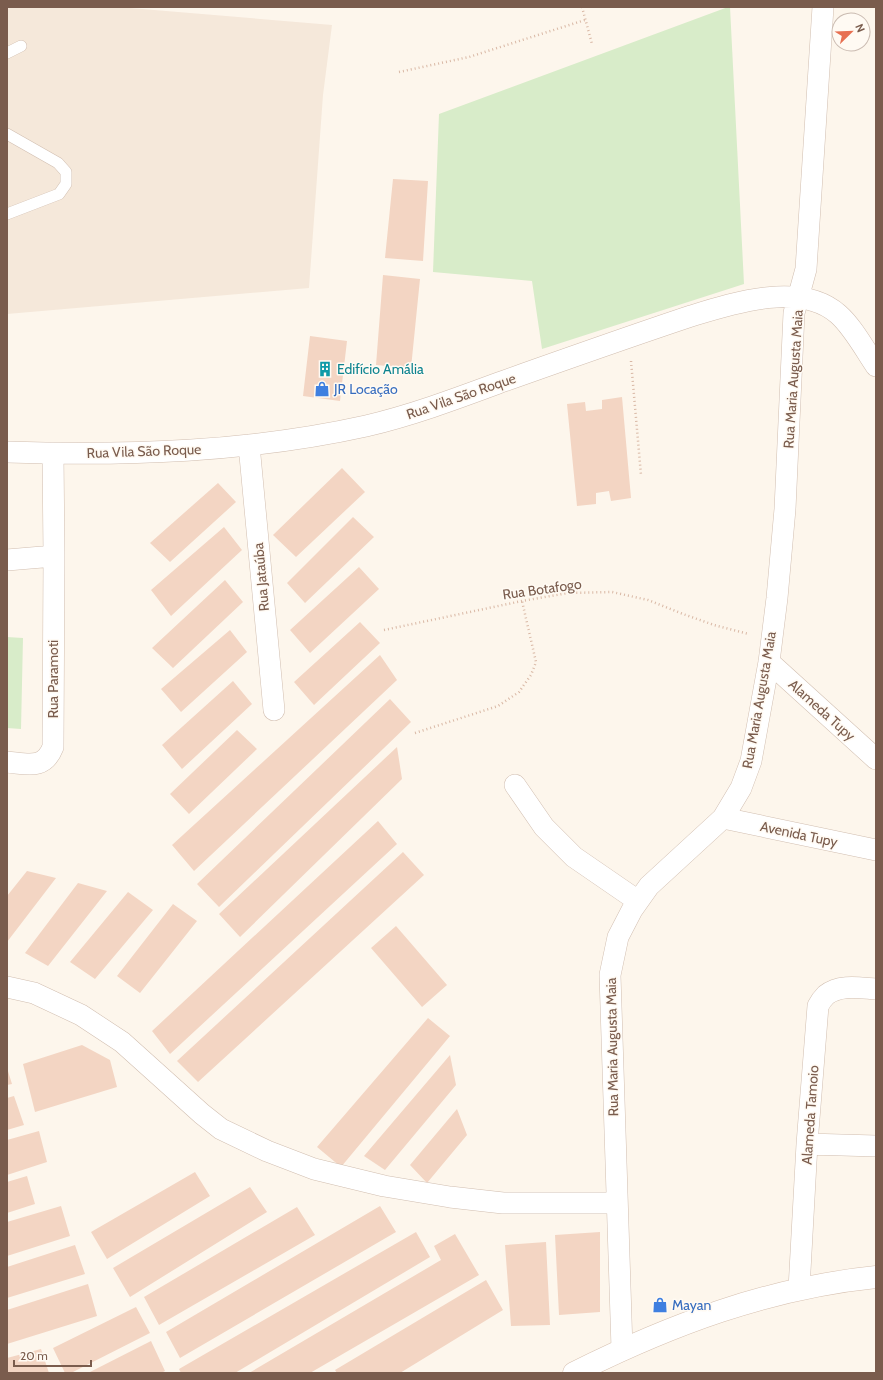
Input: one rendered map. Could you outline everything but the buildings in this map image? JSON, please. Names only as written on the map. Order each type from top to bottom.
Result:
[{"type":"street","name":"Rua Maria Augusta Maia","points":[[622,1349],[616,1203],[610,975],[618,937],[632,910],[649,886],[723,818],[741,788],[751,761],[769,662],[771,639],[778,598],[785,509],[794,313],[800,297],[806,269],[823,7]]},
{"type":"street","name":"Rua Vila São Roque","points":[[7,452],[53,454],[173,451],[249,445],[367,426],[417,412],[628,337],[725,305],[782,297],[800,297],[821,303],[838,314],[854,332],[876,366]]},
{"type":"street","name":"Rua Jataúba","points":[[249,445],[274,710]]},
{"type":"street","name":"Rua Paramoti","points":[[7,762],[30,764],[43,762],[50,756],[53,747],[53,454]]},
{"type":"street","points":[[7,560],[54,556]]},
{"type":"street","name":"Alameda Tupy","points":[[769,662],[876,759]]},
{"type":"street","points":[[515,785],[544,827],[574,857],[638,901]]},
{"type":"street","name":"Avenida Tupy","points":[[723,818],[876,850]]},
{"type":"street","points":[[7,987],[34,993],[81,1015],[122,1042],[202,1114],[221,1128],[267,1151],[314,1169],[384,1186],[450,1197],[504,1203],[616,1203]]},
{"type":"street","name":"Alameda Tamoio","points":[[799,1288],[818,1006],[825,995],[836,990],[849,987],[876,989]]},
{"type":"street","points":[[808,1144],[876,1146]]},
{"type":"street","points":[[574,1373],[622,1349],[686,1322],[740,1304],[799,1288],[846,1280],[876,1277]]},
{"type":"lane","points":[[7,43],[21,46],[7,53]]},
{"type":"lane","points":[[7,134],[58,163],[66,172],[66,184],[59,194],[7,214]]},
{"type":"path","points":[[582,7],[592,44]]},
{"type":"path","points":[[399,72],[469,57],[585,20]]},
{"type":"path","points":[[628,337],[641,475]]},
{"type":"path","name":"Rua Botafogo","points":[[384,630],[522,601],[568,593],[612,592],[648,600],[714,625],[771,639]]},
{"type":"path","points":[[415,733],[498,706],[519,692],[531,675],[536,662],[522,601]]},
{"type":"shaded area","points":[[7,7],[118,7],[332,25],[323,95],[309,288],[7,314]]},
{"type":"green space","points":[[730,7],[744,284],[542,349],[532,281],[433,272],[439,114]]},
{"type":"green space","points":[[7,637],[23,638],[21,729],[7,728]]},
{"type":"place","name":"Edifício Amália","points":[[325,369]]},
{"type":"place","name":"JR Locação","points":[[322,389]]},
{"type":"place","name":"Mayan","points":[[660,1305]]}]
